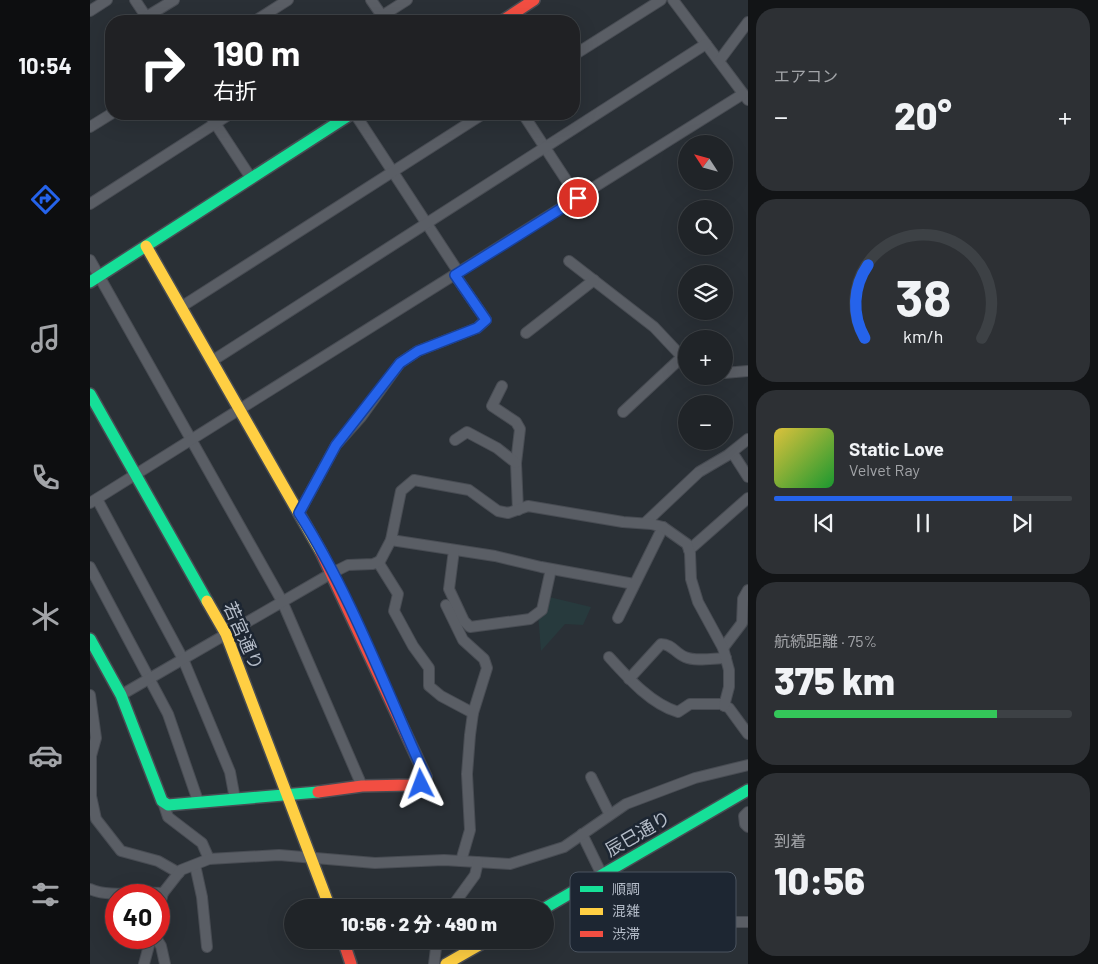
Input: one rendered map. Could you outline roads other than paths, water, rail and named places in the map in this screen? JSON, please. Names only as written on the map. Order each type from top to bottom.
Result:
[{"type":"street","points":[[90,11],[106,0]]},
{"type":"street","points":[[135,0],[145,15]]},
{"type":"street","points":[[153,15],[174,0]]},
{"type":"street","points":[[264,15],[288,0]]},
{"type":"street","points":[[371,0],[378,15]]},
{"type":"street","points":[[387,15],[407,0]]},
{"type":"street","points":[[511,15],[534,0]]},
{"type":"street","points":[[580,52],[661,0]]},
{"type":"street","points":[[235,799],[230,772],[183,659],[94,501],[578,198],[746,97],[706,44],[679,2]]},
{"type":"street","points":[[719,61],[748,22]]},
{"type":"street","points":[[212,361],[706,44]]},
{"type":"street","points":[[90,127],[105,118]]},
{"type":"street","points":[[213,120],[251,178]]},
{"type":"street","points":[[90,204],[220,120]]},
{"type":"street","points":[[94,279],[343,120]]},
{"type":"street","points":[[299,513],[336,445],[400,363],[418,351],[477,328],[486,320],[427,224],[357,120]]},
{"type":"street","points":[[180,307],[474,120]]},
{"type":"street","points":[[527,120],[578,198]]},
{"type":"street","points":[[146,246],[332,572],[426,777],[421,784],[411,786],[362,786],[288,796],[198,801],[168,805],[163,802]]},
{"type":"street","points":[[90,260],[94,279],[191,440],[282,601],[362,786]]},
{"type":"street","points":[[569,261],[654,327],[678,352]]},
{"type":"street","points":[[526,333],[594,280]]},
{"type":"street","points":[[623,412],[678,363]]},
{"type":"street","points":[[733,372],[748,371]]},
{"type":"street","points":[[502,386],[492,406],[516,422],[520,429],[516,464],[518,510]]},
{"type":"street","name":"若宮通り","points":[[90,394],[226,634],[327,899]]},
{"type":"street","points":[[455,440],[468,432],[497,448],[516,464]]},
{"type":"street","points":[[645,524],[698,472],[732,452],[748,439]]},
{"type":"street","points":[[732,452],[748,478]]},
{"type":"street","points":[[378,562],[391,540],[401,491],[408,483],[414,480],[469,490],[498,511],[508,513],[528,506],[663,527],[686,544],[689,550],[691,579],[698,602],[724,653],[729,687],[724,706]]},
{"type":"street","points":[[689,550],[748,498]]},
{"type":"street","points":[[618,618],[663,527]]},
{"type":"street","points":[[391,540],[495,556],[634,584]]},
{"type":"street","points":[[454,550],[449,589],[464,621],[470,627],[530,619],[538,614],[542,610],[552,569]]},
{"type":"street","points":[[121,695],[332,572],[348,565],[378,562]]},
{"type":"street","points":[[378,562],[398,594],[394,611],[413,646],[429,668],[430,686],[441,696],[473,713]]},
{"type":"street","points":[[90,568],[151,678],[168,714],[198,801]]},
{"type":"street","points":[[629,680],[661,644],[668,644],[683,657],[690,659],[724,653],[742,623],[743,599],[748,590]]},
{"type":"street","points":[[446,605],[463,640],[484,659],[487,668],[473,713],[467,774],[470,830],[461,861]]},
{"type":"street","points":[[90,639],[121,695],[168,817],[202,843],[209,859]]},
{"type":"street","points":[[609,658],[629,680],[668,710],[678,712],[690,704],[724,706],[729,708],[748,734]]},
{"type":"street","points":[[90,696],[96,738],[91,756],[92,796],[96,819],[121,851],[158,861],[179,873]]},
{"type":"street","points":[[170,884],[179,873],[209,859],[279,855],[375,863],[444,860],[510,864],[564,847],[610,813],[626,804],[695,778],[748,765]]},
{"type":"street","points":[[591,777],[610,813]]},
{"type":"street","name":"辰巳通り","points":[[609,872],[748,790]]},
{"type":"street","points":[[748,812],[744,816],[745,824],[748,827]]},
{"type":"street","points":[[582,834],[600,872]]},
{"type":"street","points":[[458,899],[476,875],[478,862]]},
{"type":"street","points":[[195,865],[204,905],[207,947]]},
{"type":"street","points":[[90,889],[105,894]]},
{"type":"street","name":"辰巳通り","points":[[554,903],[570,894]]},
{"type":"street","points":[[144,964],[148,949]]},
{"type":"street","points":[[162,949],[165,964]]},
{"type":"street","points":[[346,949],[352,964]]},
{"type":"street","points":[[434,964],[436,949]]},
{"type":"street","points":[[446,964],[472,949]]}]
